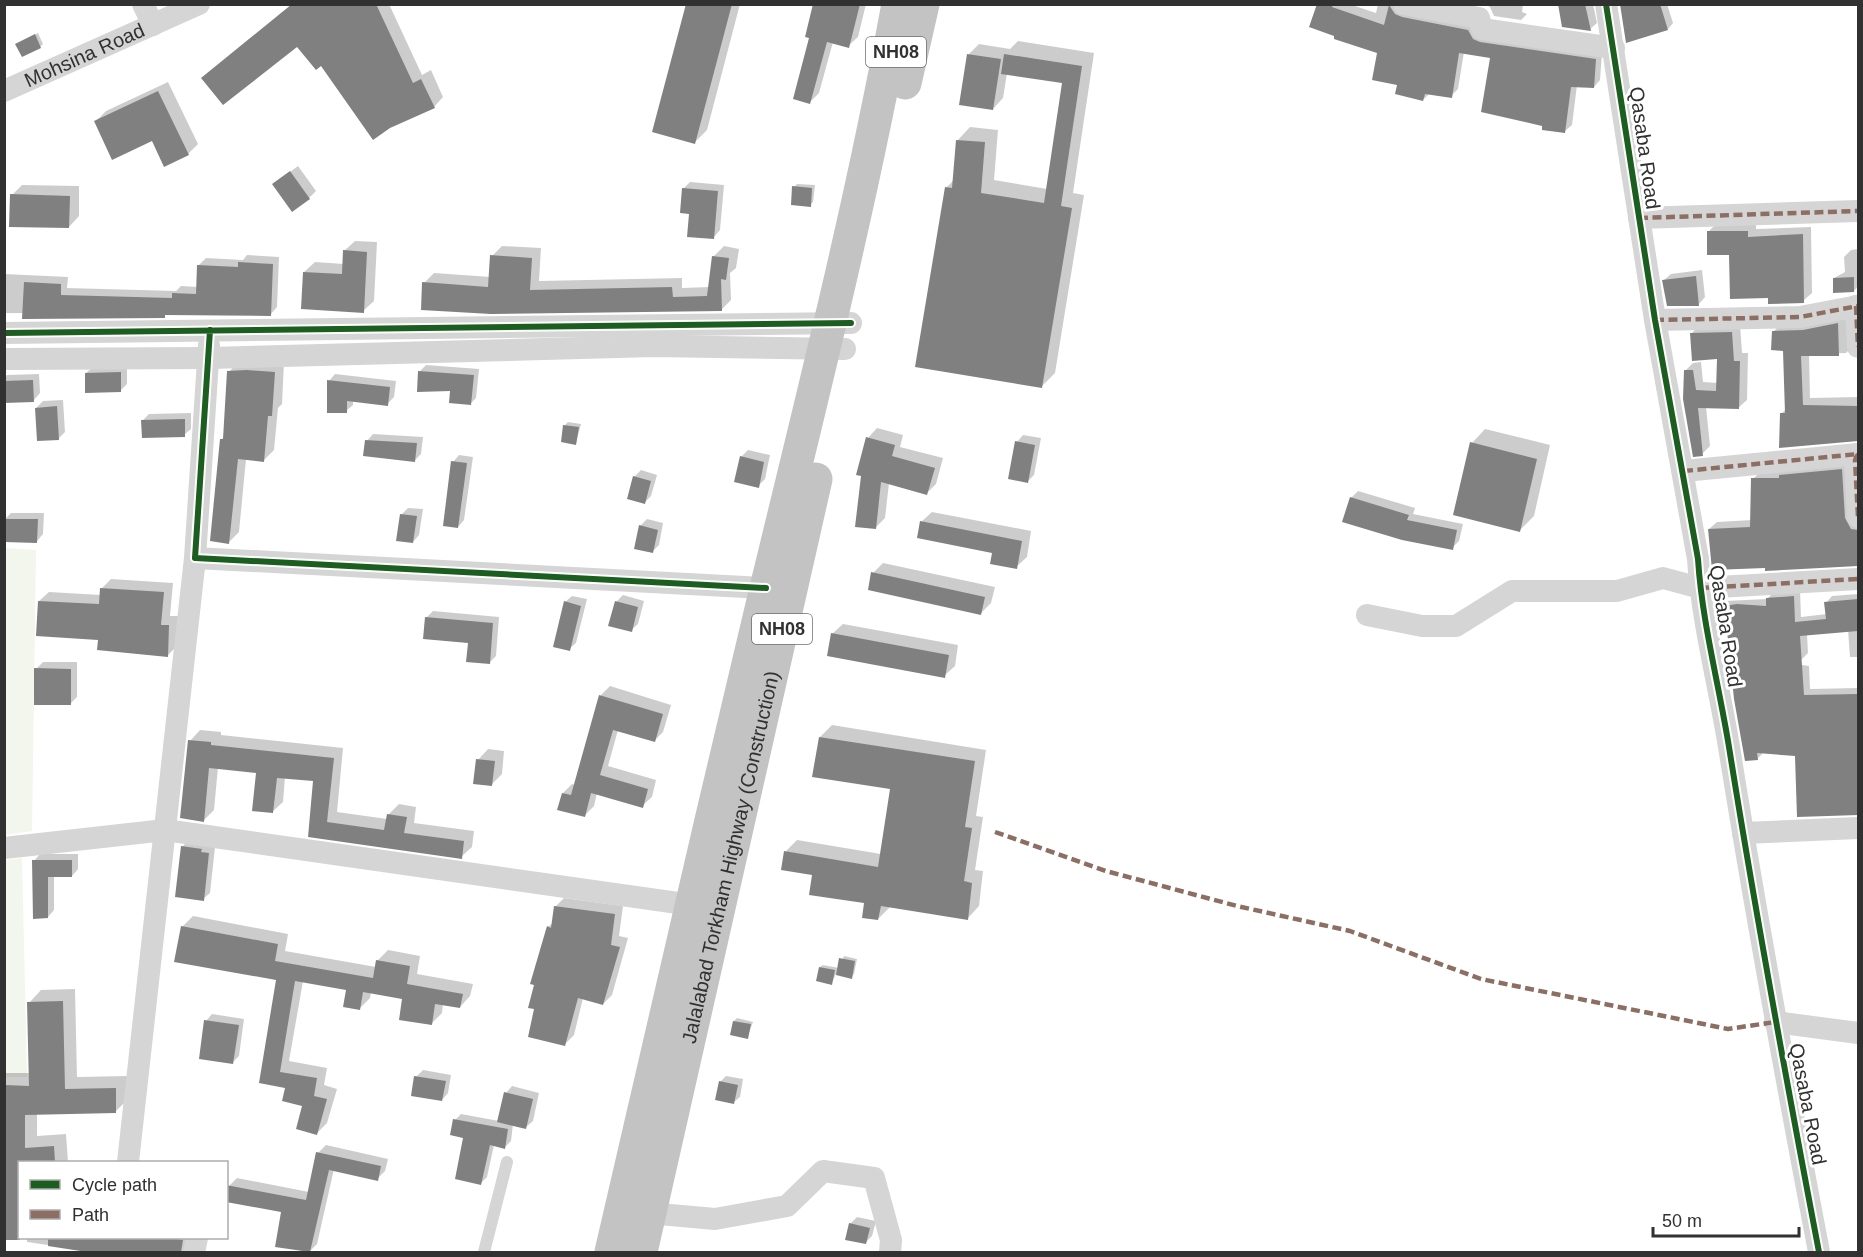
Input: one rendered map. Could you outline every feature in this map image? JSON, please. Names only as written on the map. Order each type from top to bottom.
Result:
[{"type":"highway","name":"NH08","points":[[670,1059],[692,905],[766,588],[838,336],[898,4]]},
{"type":"highway","name":"NH08","points":[[881,99],[911,4]]},
{"type":"highway","name":"Jalalabad Torkham Highway (Construction)","points":[[641,1252],[635,1211],[838,336],[923,4]]},
{"type":"highway","name":"NH08","points":[[611,1252],[635,1211]]},
{"type":"street","points":[[143,4],[153,25]]},
{"type":"street","name":"Mohsina Road","points":[[4,92],[199,4]]},
{"type":"street","points":[[1404,4],[1479,18],[1482,29],[1614,48]]},
{"type":"street","name":"Qasaba Road","points":[[1606,4],[1655,320],[1684,471],[1682,475],[1698,560],[1700,588],[1775,1022],[1820,1252]]},
{"type":"street","points":[[1638,218],[1858,211]]},
{"type":"street","points":[[1655,320],[1800,317],[1857,306],[1858,347]]},
{"type":"street","points":[[4,333],[761,323],[838,336]]},
{"type":"street","points":[[760,347],[761,323]]},
{"type":"street","points":[[128,1161],[195,558],[210,330]]},
{"type":"street","points":[[4,359],[209,358],[654,346],[760,347],[838,336]]},
{"type":"street","points":[[1684,471],[1858,454]]},
{"type":"street","points":[[1858,454],[1855,460],[1858,517]]},
{"type":"street","points":[[195,558],[766,588]]},
{"type":"street","points":[[1367,615],[1422,626],[1456,626],[1512,591],[1617,591],[1663,578],[1700,588],[1858,579]]},
{"type":"street","points":[[1743,833],[1858,828]]},
{"type":"street","points":[[4,848],[165,830],[692,905]]},
{"type":"street","points":[[1775,1022],[1858,1034]]},
{"type":"street","points":[[635,1211],[715,1219],[787,1206],[823,1171],[874,1178],[891,1240],[890,1252]]},
{"type":"lane","points":[[484,1252],[507,1162]]},
{"type":"shaded area","points":[[4,548],[36,550],[32,831],[5,835]]},
{"type":"shaded area","points":[[22,858],[27,1077],[5,1077],[5,860]]},
{"type":"building","points":[[292,4],[376,4],[413,83],[421,79],[435,108],[390,128],[373,140],[321,66],[316,70],[297,47],[223,105],[201,78]]},
{"type":"building","points":[[686,4],[732,4],[695,144],[652,132]]},
{"type":"building","points":[[813,4],[860,4],[849,48],[827,42],[810,104],[793,99],[809,38],[805,37]]},
{"type":"building","points":[[1317,4],[1333,4],[1332,7],[1384,25],[1389,5],[1395,14],[1402,17],[1468,30],[1473,39],[1480,42],[1596,59],[1594,88],[1571,87],[1565,133],[1542,130],[1542,126],[1481,112],[1490,58],[1459,53],[1452,98],[1425,94],[1423,101],[1395,94],[1397,85],[1372,80],[1377,53],[1334,39],[1334,36],[1309,27]]},
{"type":"building","points":[[1558,4],[1585,4],[1591,31],[1562,27]]},
{"type":"building","points":[[1620,4],[1660,4],[1668,30],[1626,43]]},
{"type":"building","points":[[35,34],[41,48],[22,57],[15,44]]},
{"type":"building","points":[[967,54],[1001,59],[993,110],[959,105]]},
{"type":"building","points":[[1004,54],[1082,66],[1061,206],[1072,208],[1042,388],[915,367],[945,187],[952,188],[956,140],[985,142],[981,193],[1044,203],[1062,83],[1001,74]]},
{"type":"building","points":[[158,91],[189,155],[164,167],[152,141],[112,160],[94,121]]},
{"type":"building","points":[[290,171],[310,199],[292,212],[272,184]]},
{"type":"building","points":[[792,186],[812,188],[811,207],[791,205]]},
{"type":"building","points":[[682,188],[718,191],[714,239],[687,237],[689,214],[680,213]]},
{"type":"building","points":[[10,194],[70,196],[69,228],[9,227]]},
{"type":"building","points":[[1707,231],[1748,231],[1748,237],[1803,234],[1804,303],[1768,304],[1768,298],[1730,299],[1729,255],[1707,255]]},
{"type":"building","points":[[343,250],[367,252],[364,313],[301,309],[303,272],[342,274]]},
{"type":"building","points":[[490,255],[532,258],[530,290],[672,287],[673,297],[707,296],[712,256],[729,258],[726,280],[721,279],[722,311],[491,314],[421,310],[422,282],[488,287]]},
{"type":"building","points":[[238,262],[273,264],[271,316],[165,315],[165,318],[22,319],[24,282],[61,284],[61,295],[172,298],[172,293],[196,294],[197,265],[238,267]]},
{"type":"building","points":[[1696,276],[1699,306],[1667,306],[1662,280]]},
{"type":"building","points":[[1854,277],[1854,292],[1833,293],[1833,278]]},
{"type":"building","points":[[1838,323],[1839,356],[1801,356],[1803,405],[1858,406],[1858,441],[1779,448],[1780,413],[1785,413],[1783,351],[1771,350],[1772,331],[1803,330]]},
{"type":"building","points":[[1732,332],[1734,361],[1740,361],[1739,409],[1698,408],[1703,456],[1693,457],[1683,399],[1684,370],[1693,370],[1696,390],[1716,391],[1717,359],[1692,361],[1690,333]]},
{"type":"building","points":[[227,371],[275,372],[272,416],[268,416],[264,462],[238,459],[229,544],[210,541],[220,439],[223,439]]},
{"type":"building","points":[[418,371],[474,375],[471,405],[449,403],[450,391],[417,392]]},
{"type":"building","points":[[121,372],[121,392],[85,393],[85,373]]},
{"type":"building","points":[[33,380],[34,402],[4,403],[4,381]]},
{"type":"building","points":[[327,380],[390,387],[388,406],[347,401],[347,413],[327,413]]},
{"type":"building","points":[[57,406],[59,440],[37,441],[35,408]]},
{"type":"building","points":[[185,419],[185,437],[142,438],[141,420]]},
{"type":"building","points":[[563,425],[579,427],[576,445],[561,442]]},
{"type":"building","points":[[866,437],[895,445],[892,456],[935,468],[927,495],[881,482],[876,529],[855,527],[861,476],[856,475]]},
{"type":"building","points":[[365,440],[417,443],[415,462],[363,456]]},
{"type":"building","points":[[1015,441],[1035,445],[1028,483],[1008,479]]},
{"type":"building","points":[[1470,442],[1537,459],[1520,532],[1453,515]]},
{"type":"building","points":[[740,456],[764,462],[759,488],[734,482]]},
{"type":"building","points":[[451,461],[467,463],[458,528],[443,526]]},
{"type":"building","points":[[1842,469],[1845,518],[1851,529],[1858,530],[1858,566],[1765,571],[1765,568],[1712,570],[1708,529],[1750,527],[1751,478],[1779,478],[1779,475]]},
{"type":"building","points":[[633,476],[651,481],[645,504],[627,499]]},
{"type":"building","points":[[1350,497],[1409,515],[1407,520],[1457,530],[1453,550],[1402,540],[1342,522]]},
{"type":"building","points":[[400,514],[417,516],[413,543],[396,541]]},
{"type":"building","points":[[4,519],[38,519],[37,543],[4,542]]},
{"type":"building","points":[[920,521],[1022,541],[1017,569],[990,564],[992,553],[917,538]]},
{"type":"building","points":[[639,525],[658,530],[653,553],[634,549]]},
{"type":"building","points":[[871,572],[985,597],[981,615],[868,590]]},
{"type":"building","points":[[100,588],[164,592],[161,625],[169,625],[168,657],[97,650],[98,640],[36,636],[38,601],[99,604]]},
{"type":"building","points":[[1794,596],[1795,622],[1826,619],[1824,602],[1858,599],[1858,631],[1800,636],[1804,695],[1858,694],[1858,815],[1797,817],[1795,756],[1757,753],[1758,760],[1745,761],[1734,699],[1727,631],[1721,632],[1717,607],[1737,604],[1766,606],[1766,598]]},
{"type":"building","points":[[564,601],[581,606],[570,651],[553,647]]},
{"type":"building","points":[[615,601],[638,607],[632,632],[608,626]]},
{"type":"building","points":[[425,617],[493,623],[490,664],[466,662],[468,643],[423,639]]},
{"type":"building","points":[[831,633],[949,655],[945,678],[827,656]]},
{"type":"building","points":[[34,668],[71,669],[71,705],[34,705]]},
{"type":"building","points":[[599,695],[663,714],[655,742],[613,730],[600,775],[648,789],[643,808],[591,793],[585,817],[557,810],[562,793],[571,795]]},
{"type":"building","points":[[819,737],[975,761],[965,827],[972,828],[964,881],[972,883],[968,920],[881,906],[878,920],[862,918],[864,903],[809,895],[812,875],[781,870],[784,851],[878,867],[890,789],[812,777]]},
{"type":"building","points":[[188,740],[211,742],[211,745],[334,758],[327,822],[384,830],[387,814],[407,817],[404,833],[464,841],[462,859],[308,837],[313,781],[277,778],[273,813],[252,811],[256,773],[209,768],[204,822],[180,818]]},
{"type":"building","points":[[476,759],[495,761],[492,786],[473,784]]},
{"type":"building","points":[[181,846],[202,849],[201,852],[209,853],[204,901],[175,897]]},
{"type":"building","points":[[32,860],[72,860],[72,877],[48,877],[48,918],[33,919]]},
{"type":"building","points":[[554,906],[615,914],[611,945],[620,947],[603,1005],[578,998],[565,1046],[528,1037],[534,1009],[528,1008],[534,985],[530,984],[547,926],[551,928]]},
{"type":"building","points":[[181,926],[278,944],[275,961],[373,978],[376,960],[410,966],[407,984],[463,994],[460,1008],[435,1004],[432,1025],[399,1020],[402,999],[363,992],[360,1010],[343,1007],[346,990],[295,981],[280,1072],[317,1078],[314,1096],[327,1099],[317,1135],[296,1129],[302,1106],[282,1101],[285,1088],[259,1083],[276,980],[174,962]]},
{"type":"building","points":[[839,958],[855,961],[852,979],[836,975]]},
{"type":"building","points":[[819,967],[835,970],[832,985],[816,981]]},
{"type":"building","points":[[63,1001],[65,1089],[116,1088],[116,1113],[25,1115],[25,1148],[54,1146],[55,1161],[18,1161],[18,1239],[20,1240],[4,1240],[4,1085],[29,1086],[27,1002]]},
{"type":"building","points":[[204,1020],[239,1025],[233,1064],[199,1059]]},
{"type":"building","points":[[733,1021],[751,1024],[748,1039],[730,1035]]},
{"type":"building","points":[[414,1076],[446,1081],[442,1101],[411,1096]]},
{"type":"building","points":[[719,1081],[738,1085],[734,1104],[715,1100]]},
{"type":"building","points":[[504,1092],[533,1099],[526,1129],[497,1122]]},
{"type":"building","points":[[453,1119],[508,1129],[505,1149],[490,1145],[481,1185],[455,1179],[463,1138],[450,1135]]},
{"type":"building","points":[[316,1152],[381,1166],[378,1181],[329,1170],[310,1252],[275,1247],[281,1212],[228,1202],[228,1185],[306,1200]]},
{"type":"building","points":[[849,1223],[870,1228],[866,1244],[845,1240]]},
{"type":"building","points":[[48,1239],[183,1240],[181,1252],[87,1252],[48,1246]]},
{"type":"marked path","points":[[1639,218],[1858,211]]},
{"type":"marked path","points":[[1856,306],[1858,347]]},
{"type":"marked path","points":[[1655,320],[1800,317],[1858,306]]},
{"type":"marked path","points":[[1858,454],[1855,460],[1858,517]]},
{"type":"marked path","points":[[1684,471],[1858,454]]},
{"type":"marked path","points":[[1700,588],[1858,579]]},
{"type":"marked path","points":[[995,832],[1106,871],[1237,906],[1350,931],[1481,979],[1728,1029],[1775,1022]]},
{"type":"cycle path","points":[[1606,4],[1655,320],[1698,559],[1707,630],[1819,1252]]},
{"type":"cycle path","points":[[4,333],[851,323]]},
{"type":"cycle path","points":[[210,330],[195,558],[766,588]]}]
